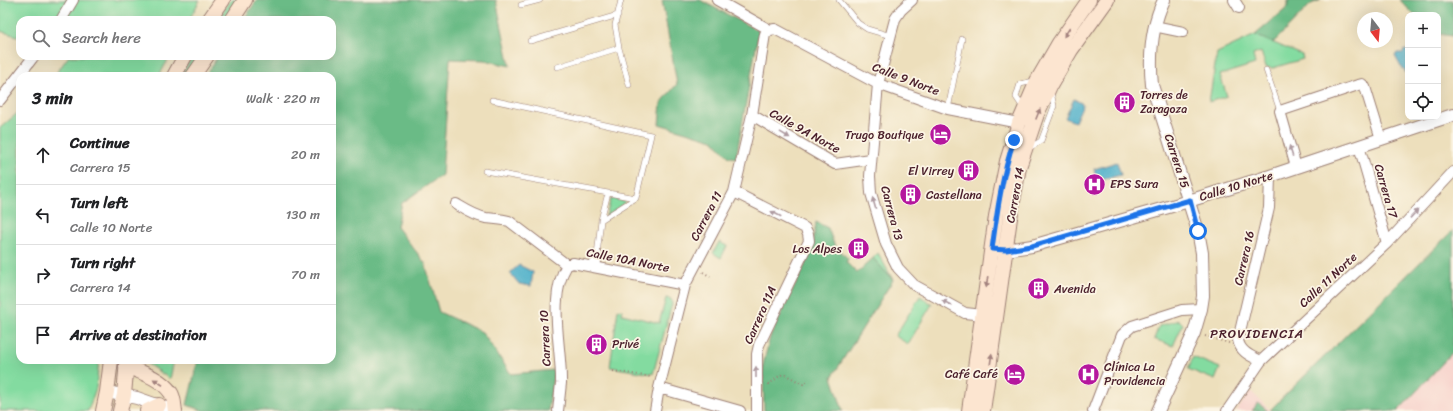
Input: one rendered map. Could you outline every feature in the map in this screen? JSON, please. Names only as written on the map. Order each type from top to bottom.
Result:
[{"type":"main road","points":[[213,16],[223,0]]},
{"type":"main road","points":[[235,16],[245,0]]},
{"type":"main road","name":"Carrera 14","points":[[970,411],[983,316],[1024,151],[1038,114],[1044,83],[1059,43],[1089,0]]},
{"type":"main road","name":"Carrera 14","points":[[983,411],[999,250],[999,198],[1007,161],[1019,123],[1025,110],[1107,0]]},
{"type":"main road","points":[[176,72],[183,60]]},
{"type":"main road","points":[[196,72],[204,60]]},
{"type":"main road","points":[[102,411],[107,392],[110,364]]},
{"type":"main road","points":[[120,411],[124,395],[127,364]]},
{"type":"main road","points":[[129,364],[162,384],[172,394],[175,411]]},
{"type":"street","points":[[63,16],[73,0]]},
{"type":"street","name":"Calle 9 Norte","points":[[717,0],[770,30],[775,29],[878,84],[948,109],[1019,123]]},
{"type":"street","name":"Carrera 13","points":[[912,0],[901,10],[895,19],[878,84],[870,158],[871,193],[886,244],[898,268],[914,286],[965,313],[983,316]]},
{"type":"street","name":"Carrera 15","points":[[1158,411],[1194,333],[1201,309],[1202,289],[1200,241],[1190,200],[1152,84],[1150,62],[1154,26],[1164,0]]},
{"type":"street","points":[[1154,26],[1183,32]]},
{"type":"street","name":"Carrera 11","points":[[655,411],[659,388],[685,285],[734,192],[752,115],[765,34],[770,30]]},
{"type":"street","points":[[22,72],[31,60]]},
{"type":"street","points":[[0,100],[16,79]]},
{"type":"street","points":[[1296,167],[1280,111],[1362,84],[1365,87],[1381,138]]},
{"type":"street","name":"Calle 9A Norte","points":[[752,115],[835,164],[870,158]]},
{"type":"street","name":"Calle 10 Norte","points":[[999,250],[1032,246],[1190,200],[1270,176],[1453,115]]},
{"type":"street","name":"Carrera 17","points":[[1359,146],[1387,243]]},
{"type":"street","name":"Calle 11 Norte","points":[[1227,411],[1261,361],[1387,243],[1453,172]]},
{"type":"street","name":"Carrera 16","points":[[1239,346],[1238,340],[1269,208],[1270,176]]},
{"type":"street","name":"Carrera 11A","points":[[734,192],[805,228],[809,241],[759,345],[757,354],[756,385],[757,411]]},
{"type":"street","points":[[456,204],[476,215],[485,218],[509,221],[567,265]]},
{"type":"street","points":[[595,267],[597,255]]},
{"type":"street","name":"Calle 10A Norte","points":[[567,265],[573,262],[685,285]]},
{"type":"street","name":"Carrera 10","points":[[558,411],[561,384],[556,299],[564,270],[567,265]]},
{"type":"street","points":[[1093,411],[1122,335],[1127,330],[1132,326],[1182,310],[1201,309]]},
{"type":"street","points":[[1239,346],[1242,350],[1261,361]]},
{"type":"street","points":[[659,388],[740,411]]},
{"type":"street","points":[[107,392],[137,398],[153,408],[175,411]]},
{"type":"lane","points":[[521,5],[540,0]]},
{"type":"lane","points":[[621,0],[615,25],[619,48],[629,85]]},
{"type":"lane","points":[[839,0],[858,22],[868,29],[891,36]]},
{"type":"lane","points":[[530,41],[618,15]]},
{"type":"lane","points":[[948,109],[962,39]]},
{"type":"lane","points":[[557,67],[619,48]]},
{"type":"lane","points":[[1266,70],[1280,111]]},
{"type":"lane","points":[[492,100],[651,135],[636,198],[601,220]]},
{"type":"lane","points":[[485,171],[636,198]]},
{"type":"lane","points":[[597,255],[601,220],[608,193]]},
{"type":"path","points":[[1194,333],[1239,346]]},
{"type":"path","points":[[613,371],[662,378]]},
{"type":"path","points":[[756,385],[772,383],[779,375],[784,374],[803,384],[808,381]]},
{"type":"shaded area","points":[[1453,352],[1453,411],[1398,411]]},
{"type":"shaded area","points":[[1251,391],[1270,410],[1278,411],[1236,411]]},
{"type":"green space","points":[[0,0],[200,0],[191,16],[16,16],[16,36],[0,31]]},
{"type":"green space","points":[[231,0],[241,0],[229,16],[220,16]]},
{"type":"green space","points":[[257,0],[496,0],[510,66],[484,60],[450,59],[442,175],[402,203],[397,227],[425,263],[439,312],[482,332],[511,374],[554,370],[548,411],[204,411],[187,405],[197,364],[336,364],[336,72],[208,72],[215,60],[336,60],[336,16],[246,16]]},
{"type":"green space","points":[[662,0],[700,0],[759,31],[736,158],[729,157],[713,140],[659,124],[661,103],[677,84]]},
{"type":"green space","points":[[1288,0],[1321,0],[1311,4],[1273,43],[1255,35],[1288,7]]},
{"type":"green space","points":[[1400,0],[1453,0],[1453,36],[1441,34],[1441,12],[1411,12]]},
{"type":"green space","points":[[1255,35],[1302,55],[1303,59],[1273,68],[1266,67],[1261,52],[1253,55],[1255,64],[1220,75],[1227,96],[1209,102],[1217,53]]},
{"type":"green space","points":[[66,60],[168,60],[161,72],[57,72]]},
{"type":"green space","points":[[190,60],[199,60],[192,72],[183,72]]},
{"type":"green space","points":[[16,114],[16,364],[99,364],[96,388],[88,411],[0,411],[0,128]]},
{"type":"green space","points":[[611,198],[625,202],[606,217]]},
{"type":"green space","points":[[816,222],[828,228],[834,244],[848,259],[846,262],[857,273],[873,258],[893,280],[832,377],[843,411],[764,411],[763,365],[770,337],[806,263],[813,243]]},
{"type":"green space","points":[[1453,230],[1453,352],[1398,411],[1270,410]]},
{"type":"green space","points":[[719,242],[727,246],[721,258],[713,253]]},
{"type":"green space","points":[[878,253],[893,280],[873,258]]},
{"type":"green space","points":[[920,296],[932,304],[908,344],[895,336]]},
{"type":"green space","points":[[666,298],[671,299],[672,304],[653,374],[610,367],[618,309],[622,310],[622,314],[659,323]]},
{"type":"green space","points":[[1179,320],[1183,324],[1173,346],[1154,339],[1159,326]]},
{"type":"green space","points":[[1193,357],[1220,368],[1215,380],[1188,369]]},
{"type":"green space","points":[[148,364],[173,364],[170,379]]},
{"type":"green space","points":[[1258,403],[1268,411],[1252,411]]},
{"type":"water","points":[[1405,50],[1405,70],[1401,67],[1395,56],[1397,53],[1402,53]]},
{"type":"water","points":[[1074,99],[1083,104],[1075,122],[1065,118]]},
{"type":"water","points":[[1117,162],[1121,175],[1097,181],[1094,169]]},
{"type":"water","points":[[519,265],[533,272],[531,286],[519,284],[510,273]]},
{"type":"place","name":"Torres de Zaragoza","points":[[1125,102]]},
{"type":"place","name":"Trugo Boutique","points":[[940,135]]},
{"type":"place","name":"El Virrey","points":[[969,171]]},
{"type":"place","name":"EPS Sura","points":[[1094,184]]},
{"type":"place","name":"Castellana","points":[[911,195]]},
{"type":"place","name":"Los Alpes","points":[[858,249]]},
{"type":"place","name":"Avenida","points":[[1039,289]]},
{"type":"place","name":"Privé","points":[[596,344]]},
{"type":"place","name":"Café Café","points":[[1014,374]]},
{"type":"place","name":"Clínica La Providencia","points":[[1089,374]]},
{"type":"district","name":"PROVIDENCIA","points":[[1257,333]]},
{"type":"route","points":[[1014,140],[1007,161],[1000,192],[992,249],[1006,250],[1032,246],[1190,200],[1198,231]]}]
